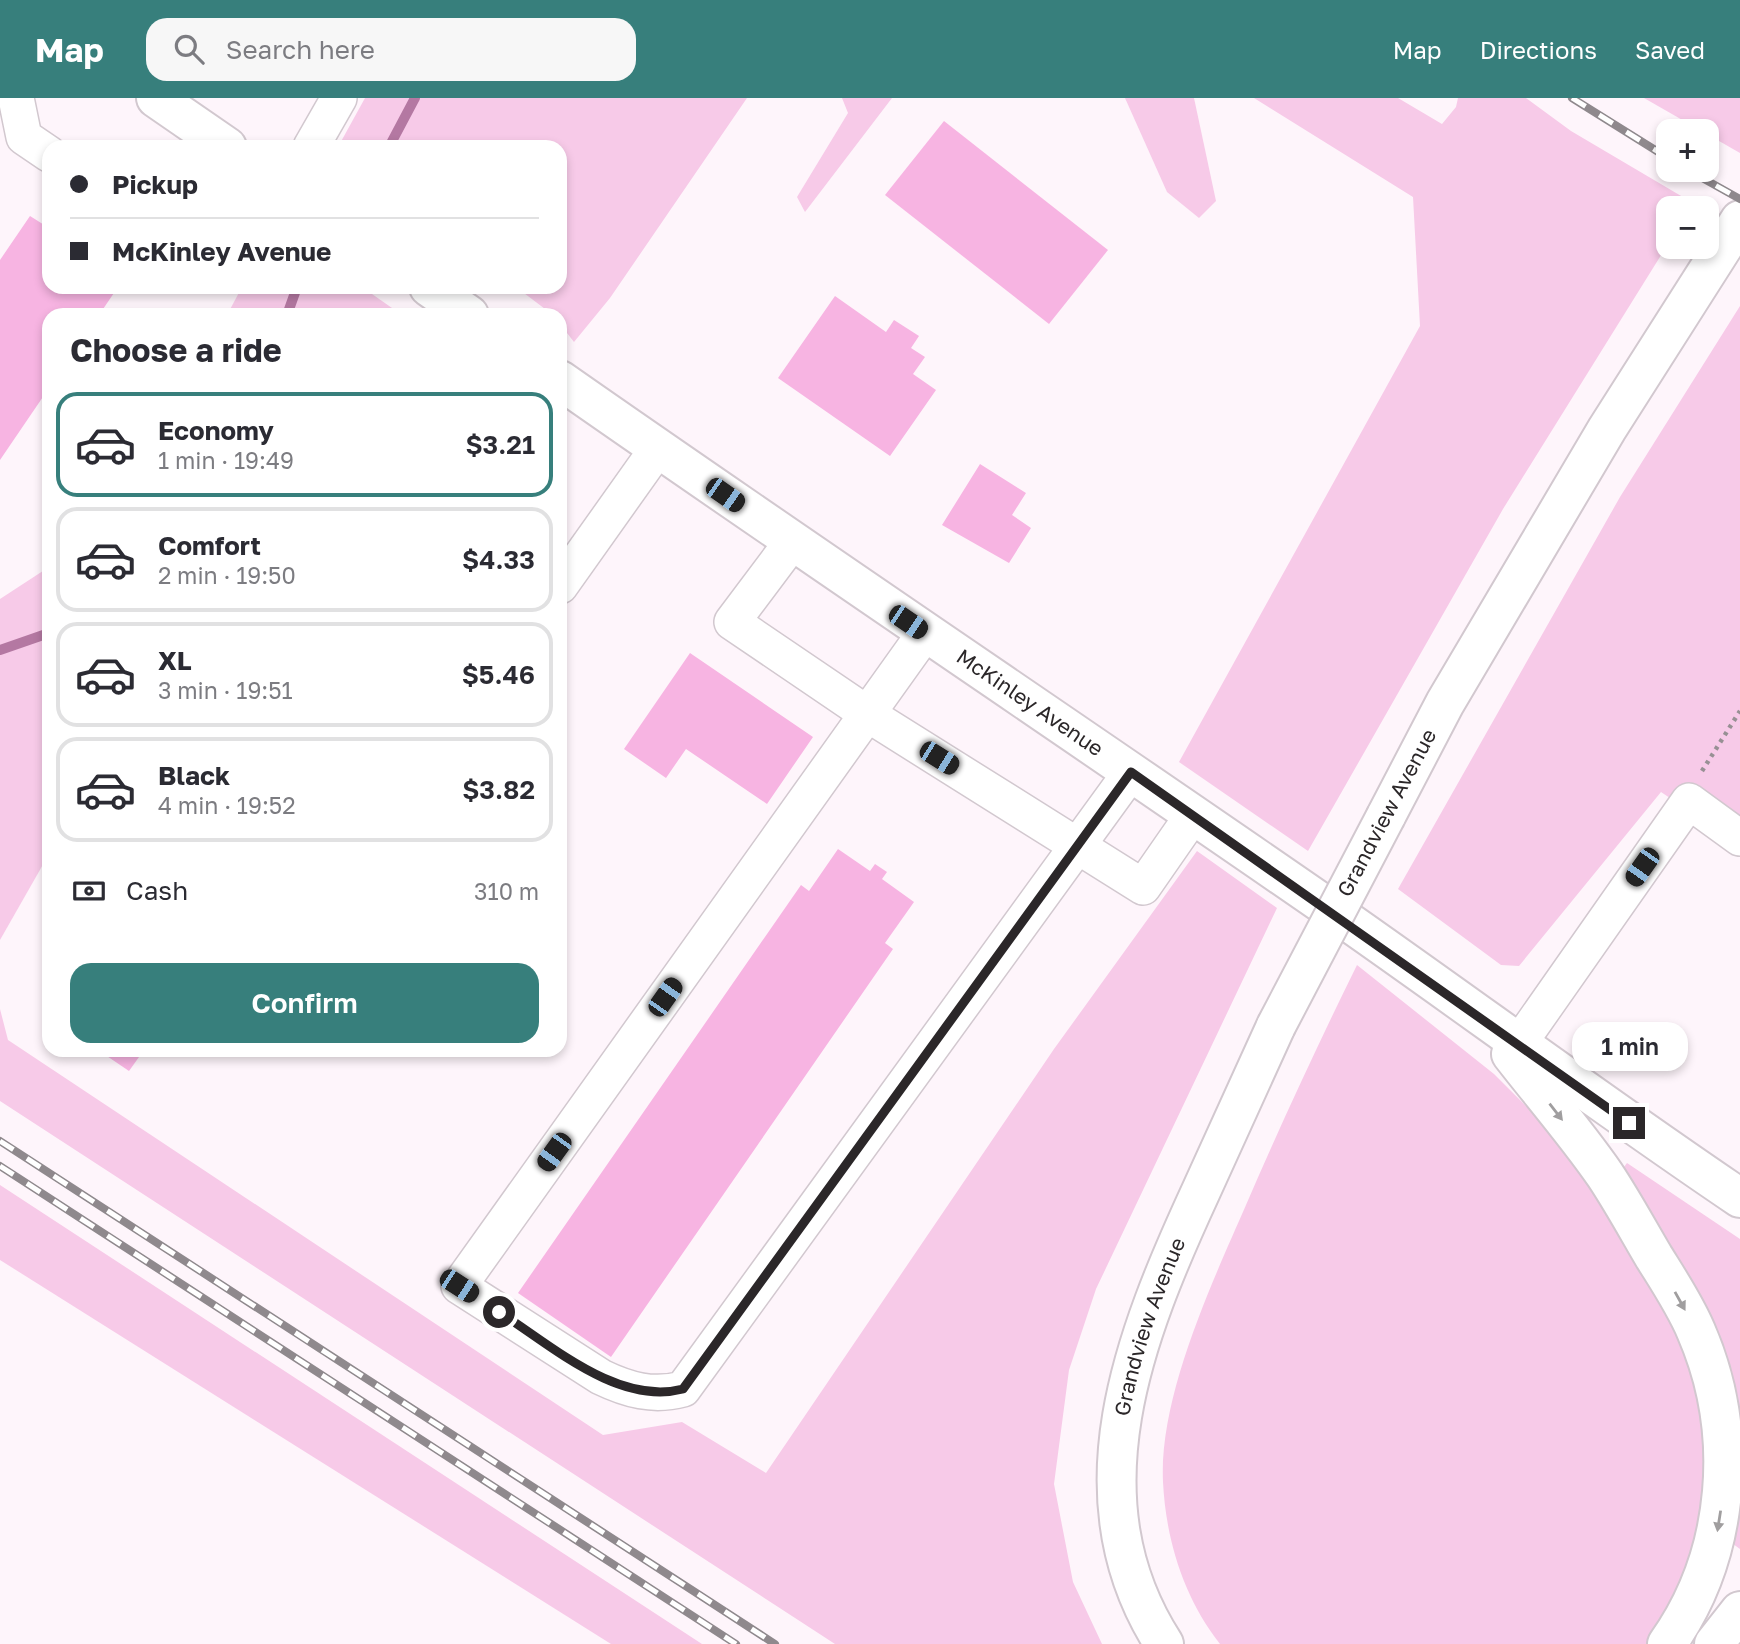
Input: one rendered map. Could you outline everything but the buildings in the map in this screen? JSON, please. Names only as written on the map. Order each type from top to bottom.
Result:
[{"type":"main road","points":[[156,98],[217,140]]},
{"type":"main road","name":"Grandview Avenue","points":[[1164,1644],[1133,1585],[1122,1543],[1116,1498],[1117,1456],[1128,1385],[1144,1322],[1276,1026],[1445,703],[1619,410],[1740,220]]},
{"type":"main road","points":[[439,294],[459,308]]},
{"type":"main road","name":"McKinley Avenue","points":[[567,385],[792,542],[1131,772],[1740,1198]]},
{"type":"main road","points":[[1483,1019],[1605,1175],[1690,1319],[1710,1374],[1724,1473],[1720,1525],[1706,1573],[1683,1622],[1667,1644]]},
{"type":"main road","points":[[1714,1644],[1740,1611]]},
{"type":"lane","points":[[16,98],[24,137],[42,150]]},
{"type":"lane","points":[[315,140],[340,98]]},
{"type":"lane","points":[[567,576],[657,448]]},
{"type":"lane","points":[[792,542],[732,622],[869,715],[1143,887],[1193,815]]},
{"type":"lane","points":[[925,633],[459,1286],[601,1377],[626,1389],[669,1392],[683,1389],[1131,772]]},
{"type":"lane","points":[[1518,1045],[1689,801],[1740,838]]},
{"type":"path","points":[[1689,801],[1709,756],[1740,710]]},
{"type":"shaded area","points":[[365,98],[747,98],[610,298],[574,342],[567,333],[567,308],[544,308],[525,294],[567,294],[567,140],[342,140]]},
{"type":"shaded area","points":[[842,98],[892,98],[805,212],[797,197],[848,113]]},
{"type":"shaded area","points":[[1125,98],[1194,98],[1216,201],[1199,218],[1167,192]]},
{"type":"shaded area","points":[[1254,98],[1398,98],[1442,124],[1456,107],[1458,98],[1526,98],[1571,131],[1681,196],[1656,196],[1656,259],[1659,259],[1503,509],[1308,851],[1179,762],[1420,326],[1413,197]]},
{"type":"shaded area","points":[[1644,98],[1740,98],[1740,153],[1719,141],[1719,119],[1681,119]]},
{"type":"shaded area","points":[[238,294],[372,294],[392,308],[231,308]]},
{"type":"shaded area","points":[[1740,306],[1740,845],[1661,792],[1519,966],[1501,965],[1398,889],[1620,497]]},
{"type":"shaded area","points":[[42,572],[42,866],[0,940],[0,599]]},
{"type":"shaded area","points":[[1197,851],[1277,908],[1096,1289],[1069,1370],[1054,1484],[1073,1582],[1102,1644],[835,1644],[0,1101],[0,1009],[8,1040],[603,1435],[682,1422],[766,1473],[1054,1049]]},
{"type":"shaded area","points":[[1357,965],[1494,1074],[1550,1130],[1604,1193],[1667,1304],[1699,1381],[1712,1441],[1708,1521],[1651,1644],[1220,1644],[1196,1608],[1187,1588],[1168,1526],[1163,1482],[1164,1449],[1179,1377],[1190,1340],[1233,1236],[1300,1084]]},
{"type":"shaded area","points":[[1627,1163],[1740,1239],[1740,1549],[1729,1541],[1737,1486],[1621,1171]]},
{"type":"shaded area","points":[[0,1185],[702,1644],[611,1644],[0,1260]]},
{"type":"waterway","points":[[393,140],[415,98]]},
{"type":"waterway","points":[[290,308],[294,294]]},
{"type":"waterway","points":[[0,650],[42,635]]},
{"type":"railway","points":[[1572,98],[1656,150]]},
{"type":"railway","points":[[1710,182],[1740,199]]},
{"type":"railway","points":[[0,1141],[775,1644]]},
{"type":"railway","points":[[0,1166],[736,1644]]},
{"type":"route","points":[[499,1312],[601,1377],[626,1389],[650,1392],[683,1389],[917,1063],[1131,772],[1335,913],[1629,1123]]}]
